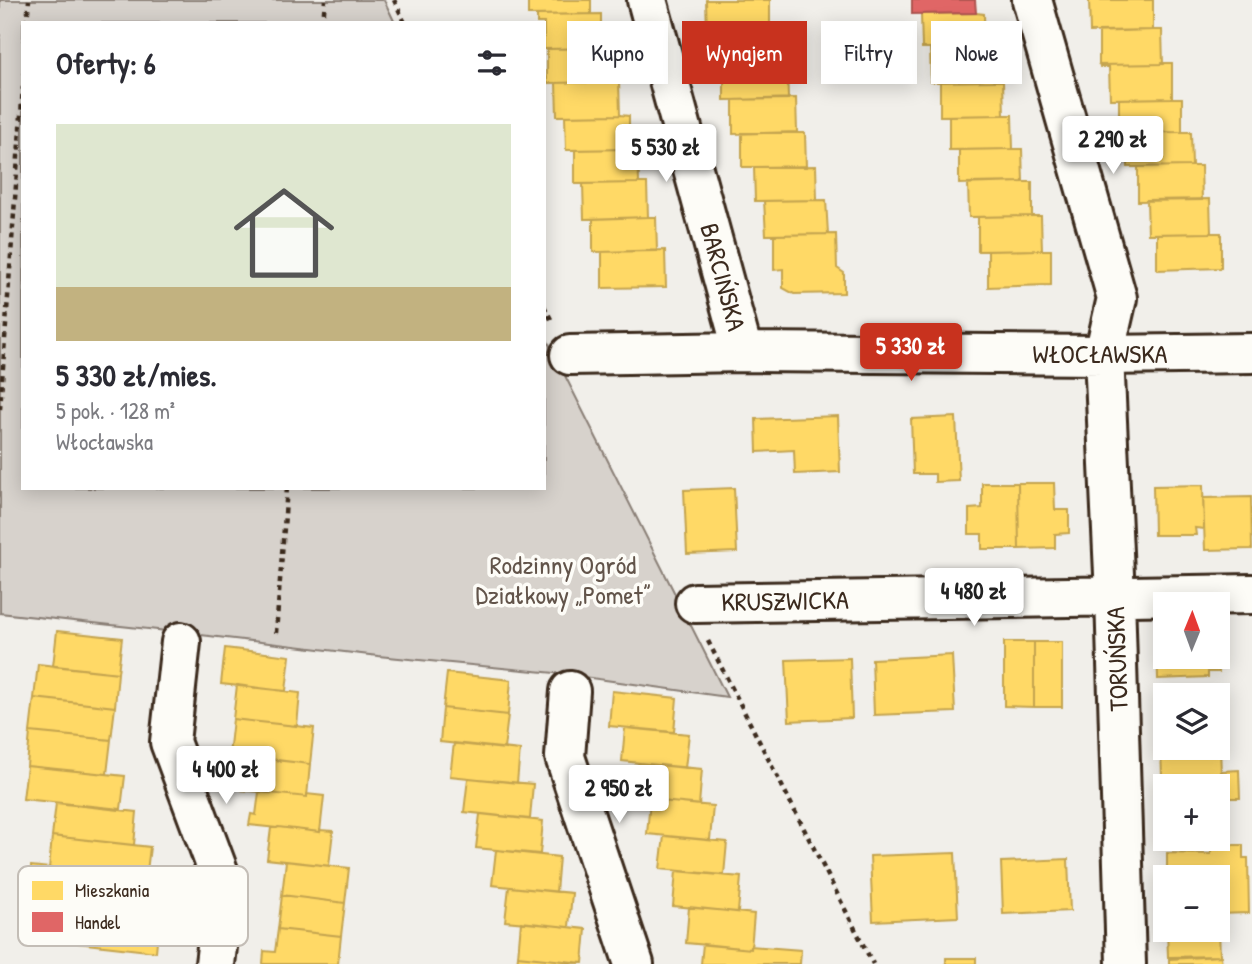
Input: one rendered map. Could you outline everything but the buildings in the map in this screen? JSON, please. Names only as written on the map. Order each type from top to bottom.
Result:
[{"type":"street","name":"BARCIŃSKA","points":[[647,0],[743,352]]},
{"type":"street","name":"TORUŃSKA","points":[[1032,0],[1116,298],[1104,355],[1115,596],[1126,964]]},
{"type":"street","name":"WŁOCŁAWSKA","points":[[570,355],[743,352],[1104,355],[1252,353]]},
{"type":"street","name":"KRUSZWICKA","points":[[695,603],[1252,594]]},
{"type":"street","points":[[181,642],[170,742],[215,866]]},
{"type":"street","points":[[570,691],[565,757],[634,964]]},
{"type":"street","points":[[215,964],[217,946]]},
{"type":"path","points":[[27,21],[29,0]]},
{"type":"path","points":[[323,21],[325,0]]},
{"type":"path","points":[[394,0],[404,21]]},
{"type":"path","points":[[0,409],[21,115]]},
{"type":"path","points":[[276,633],[287,490]]},
{"type":"path","points":[[695,603],[702,629],[873,964]]},
{"type":"green space","name":"Rodzinny Ogród Działkowy „Pomet”","points":[[0,0],[384,0],[394,21],[21,21],[21,490],[546,490],[546,338],[727,697],[555,673],[378,656],[0,613]]}]
